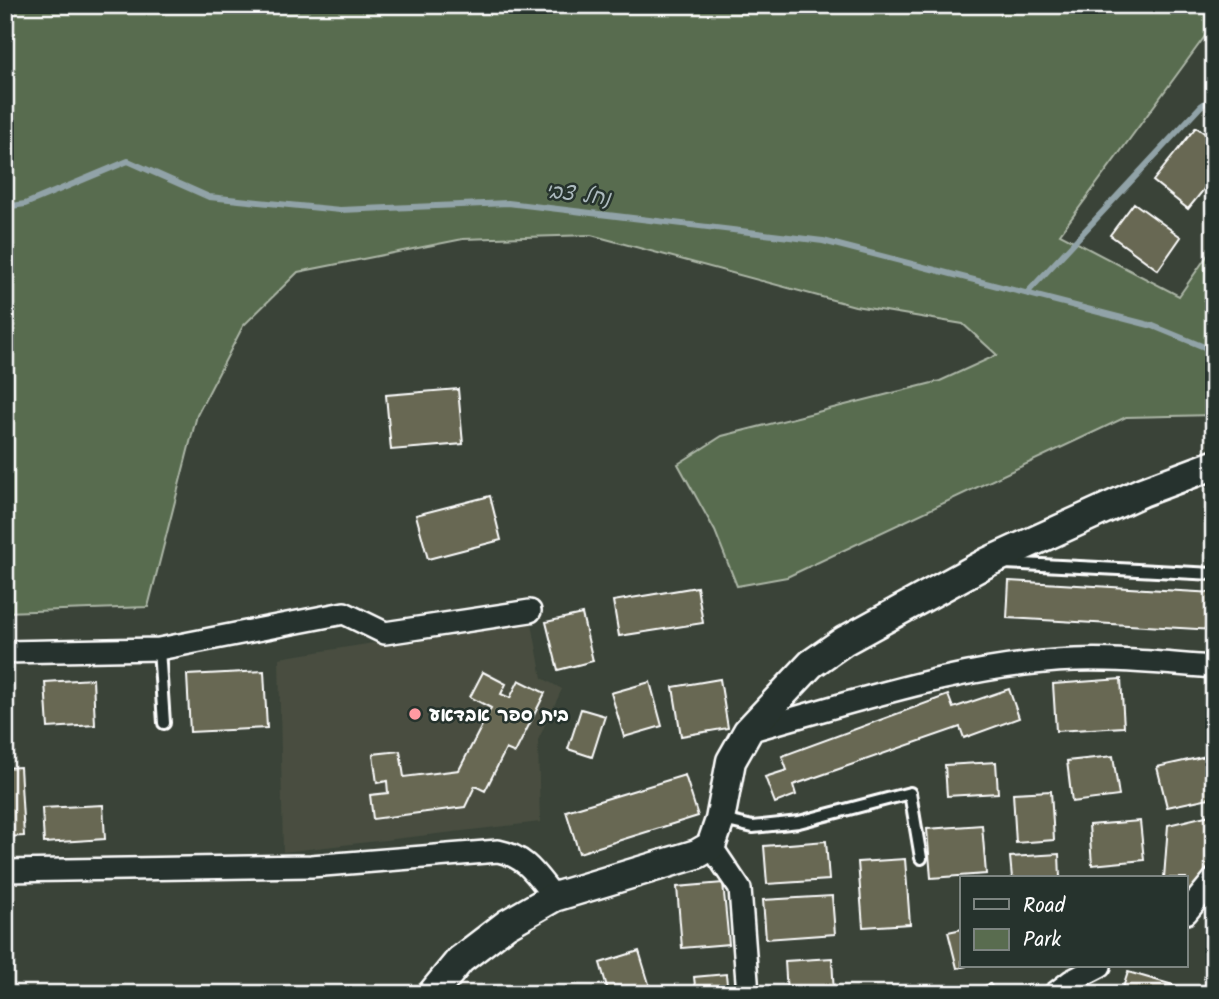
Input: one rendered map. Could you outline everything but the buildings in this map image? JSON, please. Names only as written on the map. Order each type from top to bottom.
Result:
[{"type":"street","points":[[432,994],[460,961],[507,924],[554,897],[697,854],[716,833],[732,761],[748,731],[811,664],[844,641],[988,562],[1143,492],[1214,465]]},
{"type":"street","points":[[5,652],[159,649],[344,613],[385,633],[530,611]]},
{"type":"street","points":[[748,731],[941,679],[1005,666],[1077,660],[1214,667]]},
{"type":"street","points":[[716,833],[740,889],[748,994]]},
{"type":"street","points":[[5,871],[311,866],[498,850],[514,854],[526,862],[554,897]]},
{"type":"street","points":[[1188,911],[1214,879]]},
{"type":"street","points":[[1054,994],[1071,981],[1096,968]]},
{"type":"lane","points":[[988,562],[1214,574]]},
{"type":"lane","points":[[159,649],[164,723]]},
{"type":"lane","points":[[716,833],[799,822],[910,793],[921,858]]},
{"type":"shaded area","name":"בית ספר אבדאע","points":[[531,618],[542,678],[562,689],[538,740],[540,822],[283,852],[279,658]]},
{"type":"green space","points":[[5,5],[1214,5],[1214,24],[1060,234],[1179,296],[1214,246],[1214,415],[1126,417],[787,577],[737,586],[715,531],[678,464],[722,436],[940,381],[997,355],[963,324],[855,306],[591,235],[463,239],[298,272],[243,326],[197,415],[148,607],[5,612]]},
{"type":"waterway","points":[[1027,293],[1201,106],[1214,97]]},
{"type":"waterway","name":"נחל צבי","points":[[5,207],[25,204],[128,161],[209,197],[340,210],[508,203],[823,241],[1153,326],[1214,351]]},
{"type":"place","name":"בית ספר אבדאע","points":[[415,714]]}]
